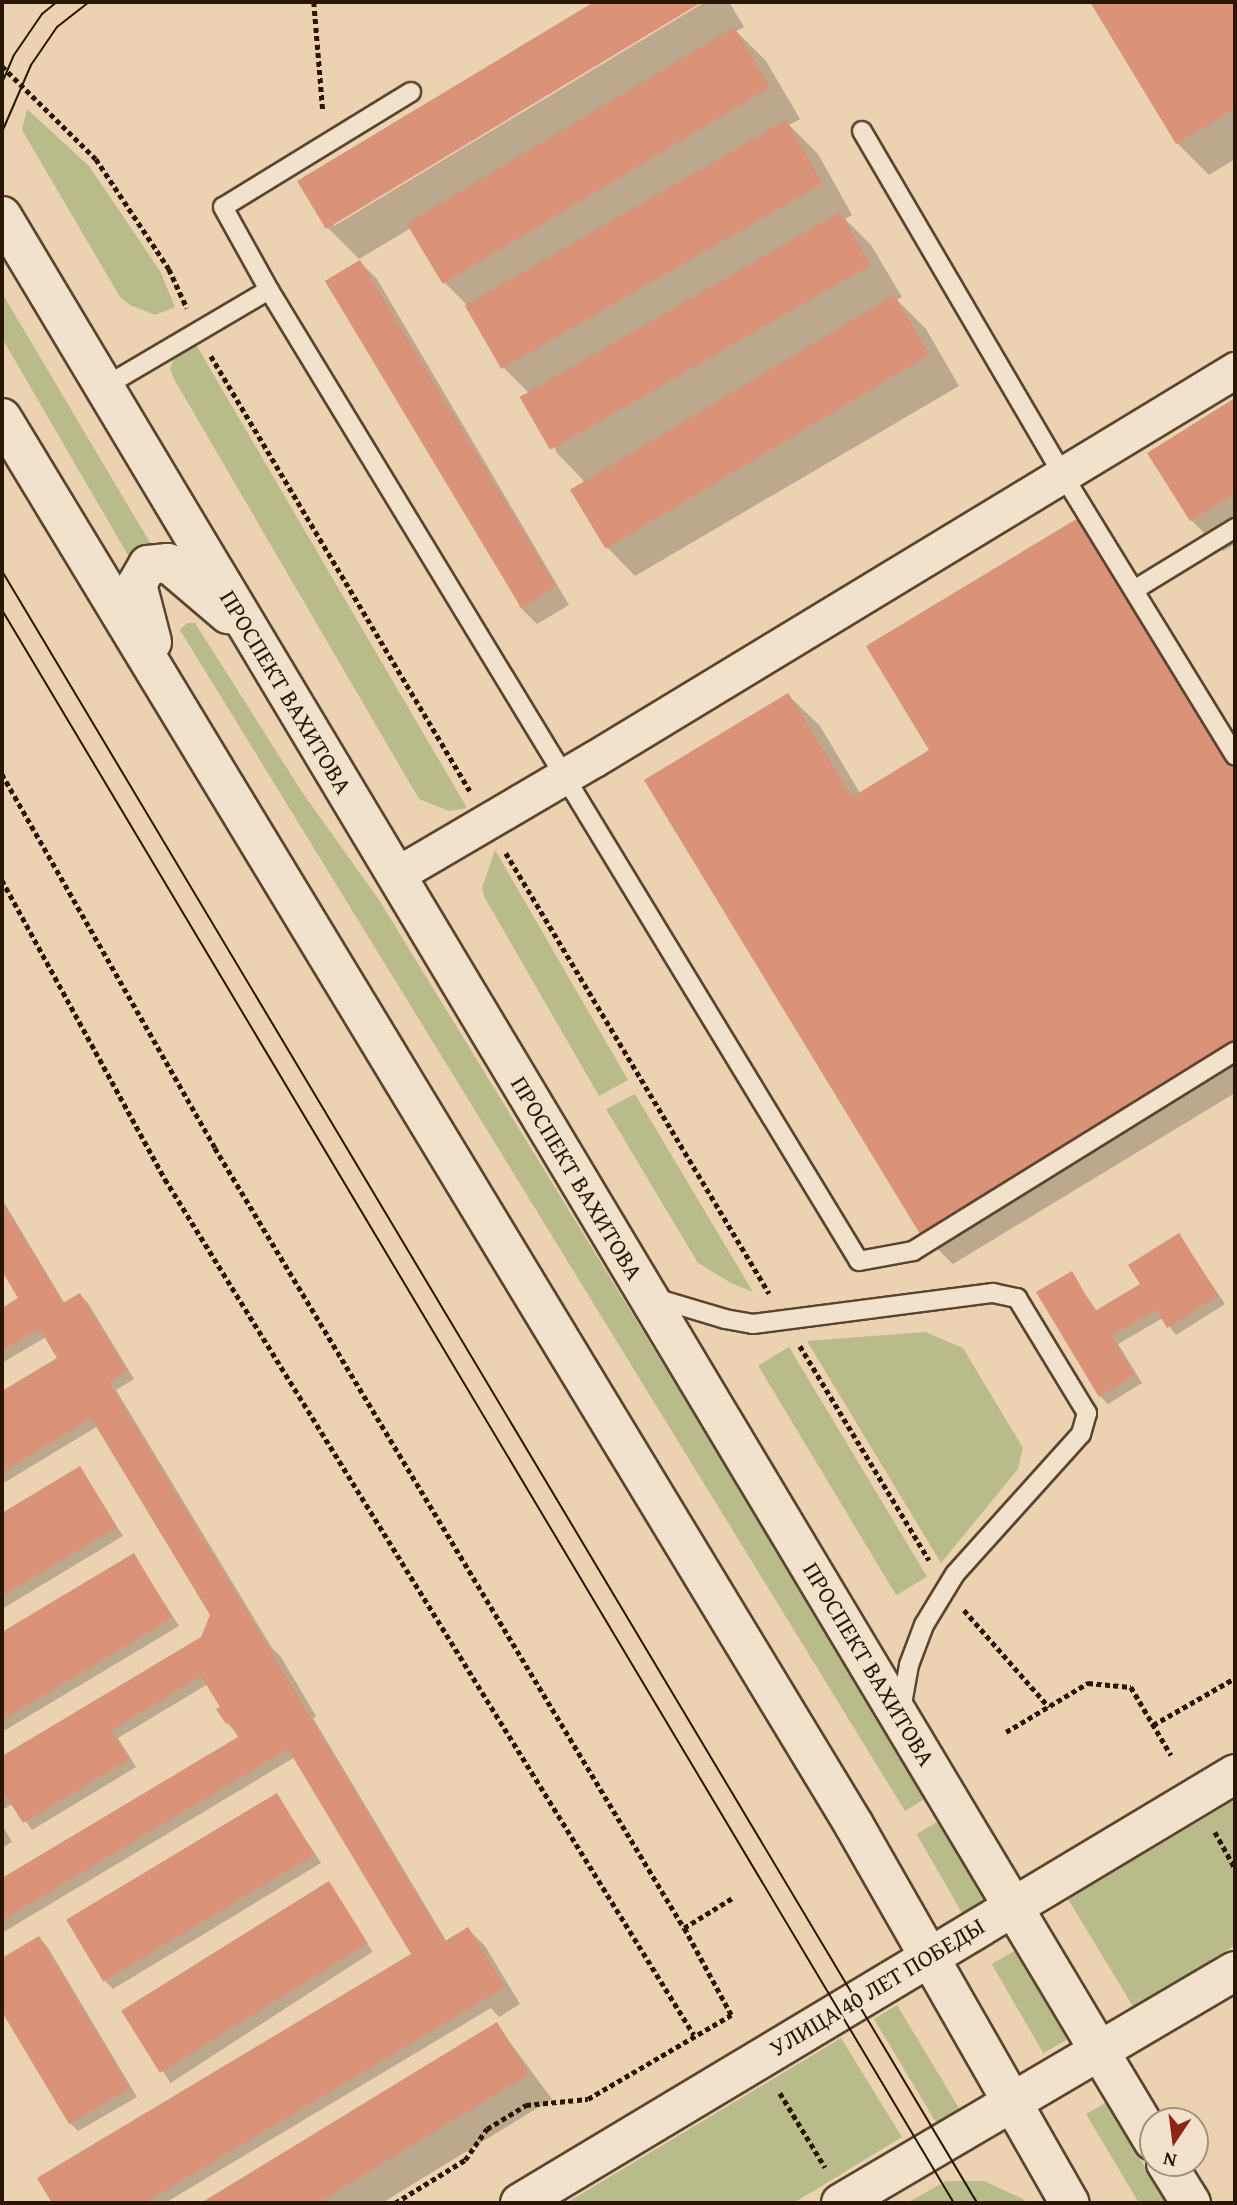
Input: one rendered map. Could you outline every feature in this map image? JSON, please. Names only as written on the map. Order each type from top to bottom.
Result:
[{"type":"main road","name":"ПРОСПЕКТ ВАХИТОВА","points":[[2,216],[1139,2118]]},
{"type":"main road","points":[[2,418],[843,1806],[1070,2203]]},
{"type":"main road","points":[[162,682],[137,584],[148,565],[168,563],[251,633]]},
{"type":"main road","name":"УЛИЦА 40 ЛЕТ ПОБЕДЫ","points":[[520,2203],[929,1955],[1235,1774]]},
{"type":"main road","points":[[835,2189],[1012,2102],[1235,1971]]},
{"type":"main road","points":[[1175,2177],[1191,2203]]},
{"type":"street","points":[[396,875],[565,777],[1235,370]]},
{"type":"lane","points":[[411,92],[223,207],[269,290],[859,1261],[913,1251],[1235,1051]]},
{"type":"lane","points":[[862,131],[1063,475],[1235,756]]},
{"type":"lane","points":[[104,387],[269,290]]},
{"type":"lane","points":[[1133,590],[1235,528]]},
{"type":"lane","points":[[648,1295],[724,1319],[753,1324],[993,1293],[1017,1298],[1087,1413],[1081,1434],[955,1574],[924,1625],[909,1665],[900,1717]]},
{"type":"path","points":[[314,2],[326,144]]},
{"type":"path","points":[[2,774],[215,1148],[684,1928],[731,2015],[588,2099],[526,2105],[487,2129],[465,2160],[395,2203]]},
{"type":"path","points":[[2,880],[165,1179],[694,2035]]},
{"type":"path","points":[[946,1589],[1049,1707]]},
{"type":"path","points":[[1153,1725],[1235,1678]]},
{"type":"path","points":[[1006,1732],[1088,1683],[1131,1687],[1171,1755]]},
{"type":"path","points":[[1213,1827],[1235,1868]]},
{"type":"path","points":[[684,1928],[734,1897]]},
{"type":"path","points":[[780,2093],[835,2189]]},
{"type":"green space","points":[[27,109],[89,166],[160,271],[175,307],[155,315],[130,305],[120,297],[22,130]]},
{"type":"green space","points":[[2,293],[152,546],[137,549],[129,557],[2,338]]},
{"type":"green space","points":[[195,343],[467,808],[449,811],[419,799],[174,379],[170,368],[176,354]]},
{"type":"green space","points":[[187,623],[195,623],[302,792],[379,900],[928,1797],[905,1811],[180,630]]},
{"type":"green space","points":[[495,850],[628,1080],[599,1096],[485,898],[482,888]]},
{"type":"green space","points":[[635,1094],[753,1292],[731,1283],[698,1263],[606,1109]]},
{"type":"green space","points":[[925,1332],[963,1348],[1023,1448],[1018,1469],[941,1563],[807,1341]]},
{"type":"green space","points":[[789,1347],[927,1577],[896,1595],[758,1366]]},
{"type":"green space","points":[[1235,1800],[1235,1945],[1134,2008],[1068,1899]]},
{"type":"green space","points":[[939,1821],[988,1905],[965,1918],[916,1834]]},
{"type":"green space","points":[[1016,1950],[1068,2039],[1043,2053],[992,1964]]},
{"type":"green space","points":[[897,2005],[960,2110],[937,2123],[874,2019]]},
{"type":"green space","points":[[841,2038],[902,2137],[815,2190],[793,2203],[566,2203]]},
{"type":"green space","points":[[1107,2102],[1139,2157],[1139,2177],[1151,2177],[1165,2201],[1139,2203],[1086,2114]]},
{"type":"green space","points":[[946,2181],[984,2181],[1023,2199],[1026,2203],[907,2203]]},
{"type":"building","points":[[594,2],[702,2],[326,229],[297,181]]},
{"type":"building","points":[[1090,2],[1235,2],[1235,108],[1176,144]]},
{"type":"building","points":[[734,27],[770,87],[443,284],[407,224]]},
{"type":"building","points":[[786,120],[822,183],[501,369],[465,306]]},
{"type":"building","points":[[840,212],[870,265],[550,450],[520,397]]},
{"type":"building","points":[[360,260],[556,587],[521,608],[325,281]]},
{"type":"building","points":[[894,295],[930,354],[606,549],[570,490]]},
{"type":"building","points":[[1235,398],[1235,493],[1190,521],[1147,453]]},
{"type":"building","points":[[1083,515],[1235,766],[1235,1043],[920,1234],[644,780],[788,693],[852,797],[929,750],[866,646]]},
{"type":"building","points":[[2,1202],[63,1303],[80,1293],[127,1371],[109,1382],[445,1941],[468,1927],[505,1987],[144,2203],[52,2203],[37,2178],[411,1954],[288,1749],[2,1920],[2,1878],[238,1737],[229,1722],[226,1724],[216,1709],[220,1707],[201,1676],[111,1730],[129,1759],[23,1823],[6,1796],[2,1798],[2,1756],[201,1637],[210,1615],[91,1418],[2,1472],[2,1391],[57,1358],[39,1328],[2,1351],[2,1308],[18,1298],[2,1271]]},
{"type":"building","points":[[1179,1233],[1218,1296],[1167,1328],[1156,1309],[1112,1336],[1135,1375],[1099,1397],[1036,1292],[1072,1271],[1095,1311],[1140,1284],[1128,1265]]},
{"type":"building","points":[[80,1466],[117,1527],[2,1596],[2,1513]]},
{"type":"building","points":[[134,1553],[172,1618],[2,1720],[2,1632]]},
{"type":"building","points":[[277,1793],[314,1855],[103,1981],[66,1920]]},
{"type":"building","points":[[329,1881],[368,1943],[160,2073],[121,2011]]},
{"type":"building","points":[[39,1936],[130,2088],[69,2124],[2,2012],[2,1958]]},
{"type":"building","points":[[497,2022],[529,2074],[317,2203],[201,2203]]},
{"type":"tram line","points":[[2,83],[14,55],[42,14],[57,2]]},
{"type":"tram line","points":[[2,132],[31,65],[57,27],[89,2]]},
{"type":"tram line","points":[[2,571],[977,2203]]},
{"type":"tram line","points":[[2,610],[954,2203]]}]
